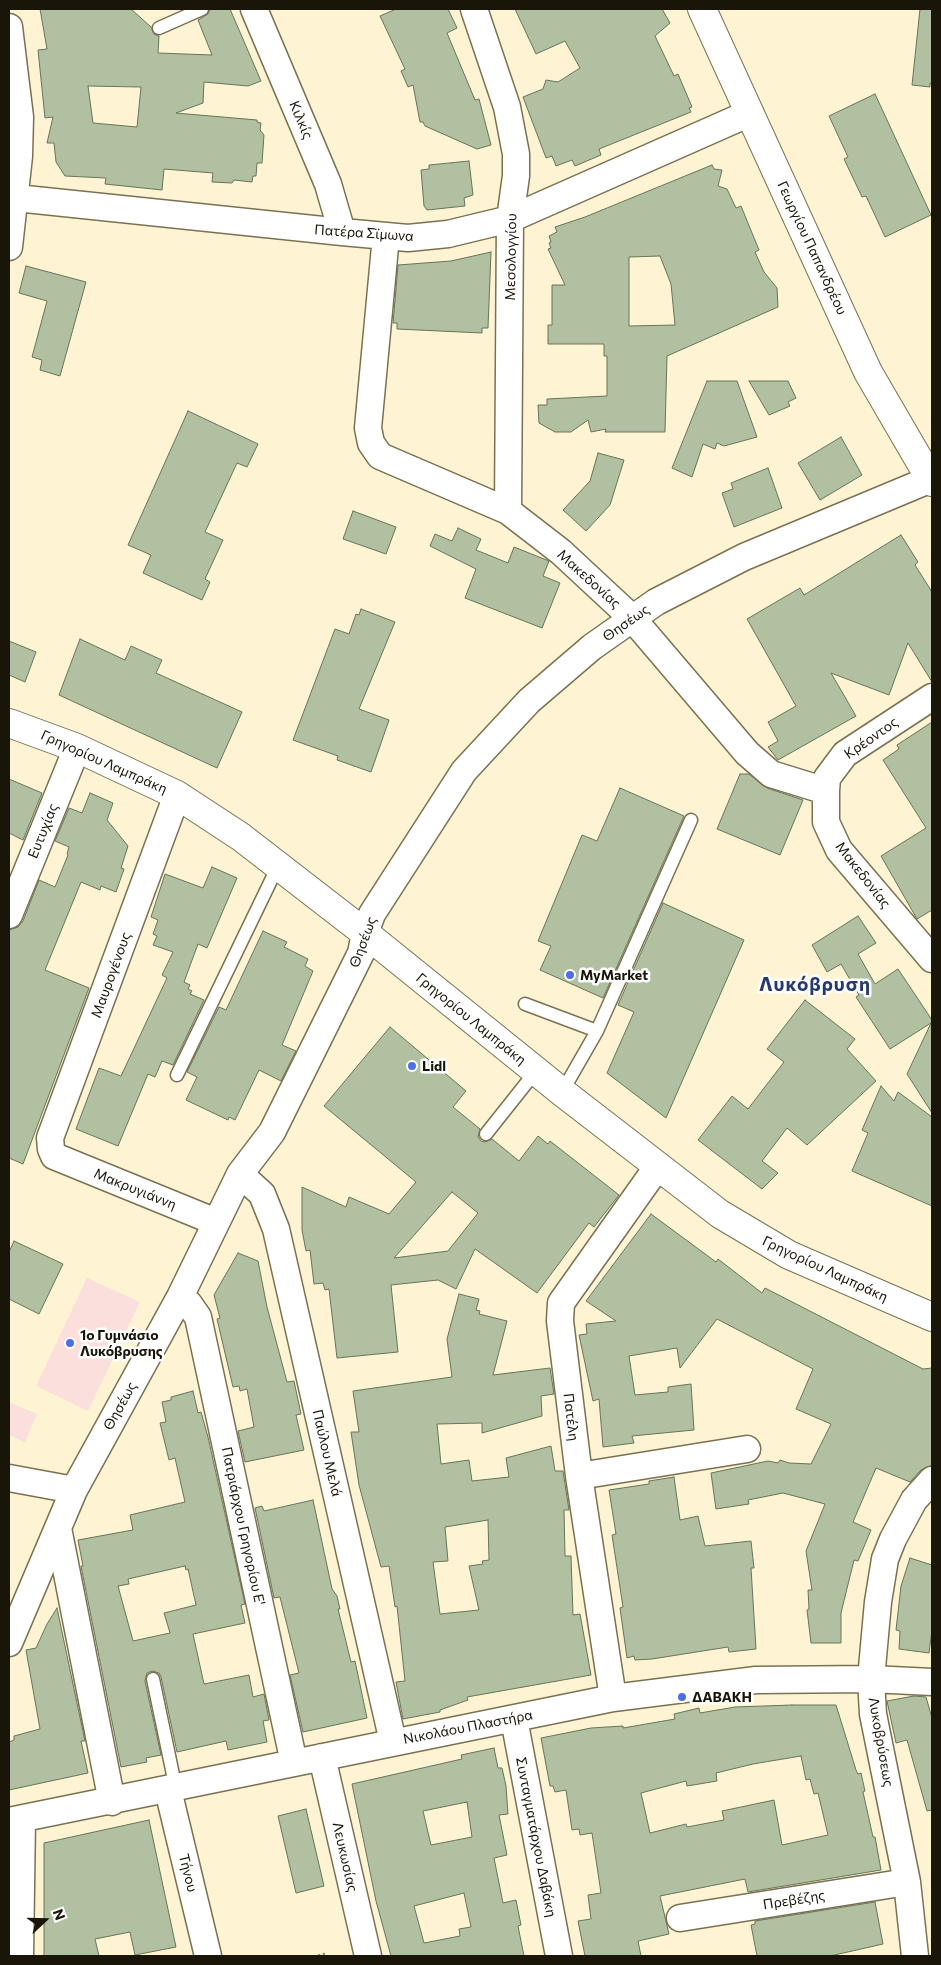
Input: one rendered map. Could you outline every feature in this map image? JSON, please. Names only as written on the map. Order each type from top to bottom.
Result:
[{"type":"main road","name":"Γεωργίου Παπανδρέου","points":[[702,9],[868,372],[932,480]]},
{"type":"main road","name":"Γρηγορίου Λαμπράκη","points":[[9,722],[77,748],[177,795],[241,837],[562,1092],[720,1214],[754,1236],[789,1255],[932,1317]]},
{"type":"street","name":"Κιλκίς","points":[[254,9],[328,184],[342,232]]},
{"type":"street","name":"Μεσολογγίου","points":[[474,9],[507,107],[516,154],[516,176],[510,219],[508,511]]},
{"type":"street","points":[[9,28],[20,117],[16,198],[9,247]]},
{"type":"street","name":"Πατέρα Σϊμωνα","points":[[16,198],[408,238],[448,234],[510,219],[750,113]]},
{"type":"street","name":"Μακεδονίας","points":[[386,236],[368,428],[371,443],[380,456],[508,511],[561,552],[632,618],[747,753],[771,774],[826,791],[826,822],[840,850],[930,951]]},
{"type":"street","name":"Θησέως","points":[[9,1643],[74,1490],[180,1297],[240,1174],[272,1132],[361,953],[364,933],[372,914],[464,771],[529,701],[592,647],[656,602],[744,557],[932,480]]},
{"type":"street","name":"Κρέοντος","points":[[826,791],[827,778],[845,754],[932,697]]},
{"type":"street","name":"Ευτυχίας","points":[[9,915],[77,748]]},
{"type":"street","name":"Μαυρογένους","points":[[54,1156],[50,1138],[177,795]]},
{"type":"street","name":"Μακρυγιάννη","points":[[54,1156],[216,1222]]},
{"type":"street","name":"Πατέλη","points":[[613,1698],[579,1476],[560,1321],[561,1303],[658,1166]]},
{"type":"street","name":"Παύλου Μελά","points":[[240,1174],[262,1194],[276,1229],[393,1742]]},
{"type":"street","name":"Πατριάρχου Γρηγορίου Ε'","points":[[180,1297],[189,1304],[198,1317],[294,1763]]},
{"type":"street","points":[[579,1476],[747,1449]]},
{"type":"street","points":[[9,1478],[74,1490]]},
{"type":"street","name":"Λυκοβρύσεως","points":[[915,1956],[907,1882],[873,1714],[871,1679],[878,1602],[885,1560],[893,1538],[914,1500],[932,1480]]},
{"type":"street","points":[[58,1528],[112,1802]]},
{"type":"street","name":"Νικολάου Πλαστήρα","points":[[15,1820],[172,1790],[393,1742],[613,1698],[756,1680],[871,1679],[932,1682]]},
{"type":"street","name":"Συνταγματάρχου Δαβάκη","points":[[514,1719],[558,1956]]},
{"type":"street","name":"Λευκωσίας","points":[[322,1757],[368,1956]]},
{"type":"street","name":"Τήνου","points":[[172,1790],[208,1956]]},
{"type":"street","points":[[15,1820],[20,1956]]},
{"type":"street","name":"Πρεβέζης","points":[[680,1918],[907,1882]]},
{"type":"lane","points":[[159,28],[202,9]]},
{"type":"lane","points":[[562,1092],[597,1031],[691,820]]},
{"type":"lane","points":[[177,1075],[278,866]]},
{"type":"lane","points":[[525,1004],[597,1031]]},
{"type":"lane","points":[[486,1134],[536,1071]]},
{"type":"lane","points":[[153,1679],[172,1790]]},
{"type":"path","points":[[318,1956],[325,1954]]},
{"type":"shaded area","points":[[87,1278],[140,1302],[88,1411],[36,1386]]},
{"type":"shaded area","points":[[9,1402],[37,1414],[25,1442],[9,1435]]},
{"type":"building","points":[[40,9],[131,9],[151,27],[154,34],[159,36],[158,53],[212,55],[198,20],[208,14],[210,9],[230,9],[261,81],[248,86],[204,82],[203,103],[176,113],[257,120],[257,122],[261,123],[260,130],[264,135],[262,163],[257,163],[256,176],[253,176],[252,182],[234,180],[232,183],[212,182],[213,173],[164,169],[162,190],[105,184],[106,178],[65,176],[56,162],[54,143],[47,143],[53,117],[45,118],[38,50],[47,49]],"holes":[[[88,86],[141,87],[137,127],[93,123]]]},
{"type":"building","points":[[396,9],[448,9],[457,28],[447,33],[475,100],[479,99],[491,145],[477,149],[420,122],[413,85],[408,87],[401,71],[405,69],[380,16]]},
{"type":"building","points":[[515,9],[662,9],[670,23],[655,36],[674,76],[678,74],[692,107],[689,108],[691,112],[599,149],[601,155],[575,166],[572,160],[556,166],[552,156],[546,158],[523,97],[543,89],[546,80],[558,82],[580,68],[565,41],[536,54]]},
{"type":"building","points":[[920,9],[932,9],[932,84],[930,83],[930,87],[912,85]]},
{"type":"building","points":[[875,94],[931,215],[885,237],[866,196],[862,197],[844,159],[848,157],[829,116]]},
{"type":"building","points":[[469,161],[473,195],[464,198],[465,206],[427,210],[424,206],[421,170],[429,169],[429,165]]},
{"type":"building","points":[[712,165],[714,169],[722,170],[718,186],[727,189],[736,208],[741,206],[759,250],[755,252],[764,272],[777,288],[778,307],[667,356],[665,432],[605,432],[606,429],[591,432],[588,420],[571,432],[555,432],[539,423],[538,405],[547,405],[547,399],[607,396],[607,356],[604,356],[604,344],[548,344],[548,325],[552,325],[552,285],[565,285],[548,249],[551,248],[549,236],[557,232],[555,227],[585,217]],"holes":[[[660,256],[671,284],[675,325],[629,326],[629,257]]]},
{"type":"building","points":[[491,252],[488,328],[482,328],[482,333],[397,329],[397,323],[393,323],[398,265],[451,261]]},
{"type":"building","points":[[26,266],[86,282],[60,376],[40,370],[42,360],[32,357],[47,301],[19,293]]},
{"type":"building","points":[[707,381],[737,381],[757,437],[724,446],[717,443],[715,449],[703,444],[692,477],[672,468]]},
{"type":"building","points":[[749,381],[788,381],[796,398],[788,402],[790,406],[769,415]]},
{"type":"building","points":[[188,411],[258,444],[247,467],[237,463],[205,532],[223,540],[205,579],[210,582],[202,600],[143,573],[151,555],[128,545]]},
{"type":"building","points":[[841,437],[862,475],[820,500],[798,463]]},
{"type":"building","points":[[598,453],[624,460],[610,505],[586,531],[563,510],[590,481]]},
{"type":"building","points":[[768,468],[782,508],[734,527],[722,493],[733,489],[731,483]]},
{"type":"building","points":[[353,511],[396,527],[386,554],[343,539]]},
{"type":"building","points":[[458,528],[481,539],[476,550],[508,563],[514,547],[549,561],[543,576],[560,583],[542,628],[465,598],[476,569],[430,546],[435,534],[452,541]]},
{"type":"building","points":[[901,535],[918,562],[915,565],[932,592],[932,682],[908,643],[889,695],[831,673],[856,716],[778,760],[768,747],[778,741],[768,722],[796,706],[747,619],[800,588],[804,595]]},
{"type":"building","points":[[361,609],[395,622],[359,709],[389,720],[371,772],[337,760],[338,756],[293,740],[335,629],[349,634],[356,614],[359,615]]},
{"type":"building","points":[[80,639],[125,660],[131,646],[162,660],[156,673],[242,712],[217,768],[59,695]]},
{"type":"building","points":[[9,641],[36,652],[25,682],[9,675]]},
{"type":"building","points":[[932,722],[932,910],[917,919],[881,856],[926,828],[883,760],[899,749],[897,745]]},
{"type":"building","points":[[740,774],[749,774],[767,788],[803,800],[780,855],[717,829]]},
{"type":"building","points":[[9,779],[42,793],[23,840],[9,833]]},
{"type":"building","points":[[620,788],[684,816],[603,998],[540,970],[551,946],[538,941],[582,835],[597,841]]},
{"type":"building","points":[[90,793],[113,803],[107,820],[128,846],[121,868],[124,869],[116,892],[101,886],[100,890],[81,882],[45,970],[89,988],[23,1164],[9,1158],[9,930],[18,927],[23,921],[39,880],[55,887],[68,855],[69,847],[55,841],[69,808],[82,813]]},
{"type":"building","points":[[212,867],[237,878],[207,948],[198,944],[184,982],[190,985],[188,989],[192,991],[190,994],[204,1000],[173,1065],[162,1061],[155,1077],[148,1074],[118,1146],[76,1129],[99,1068],[121,1076],[167,978],[162,975],[173,952],[153,945],[157,936],[153,934],[158,920],[151,917],[165,874],[203,888]]},
{"type":"building","points":[[663,903],[744,940],[666,1118],[607,1073],[634,1012],[618,1005]]},
{"type":"building","points":[[858,916],[876,943],[858,954],[875,984],[898,969],[932,1020],[932,1113],[907,1074],[931,1023],[890,1049],[856,997],[859,995],[841,964],[827,972],[812,945]]},
{"type":"building","points":[[263,931],[287,942],[284,947],[308,959],[305,966],[313,971],[282,1045],[296,1051],[281,1081],[259,1070],[235,1120],[229,1117],[228,1120],[186,1100],[197,1077],[187,1072],[219,1007],[226,1010]]},
{"type":"building","points":[[805,1000],[855,1039],[847,1049],[876,1081],[807,1145],[787,1128],[762,1161],[778,1173],[762,1189],[698,1140],[732,1096],[748,1109],[784,1062],[767,1049]]},
{"type":"building","points":[[390,1027],[466,1091],[453,1107],[480,1129],[478,1137],[481,1141],[485,1142],[492,1139],[519,1161],[538,1136],[548,1144],[550,1141],[619,1195],[594,1227],[589,1223],[537,1293],[475,1249],[456,1289],[438,1280],[391,1285],[398,1352],[337,1358],[329,1289],[325,1290],[323,1283],[314,1284],[310,1250],[306,1251],[302,1230],[302,1187],[346,1207],[349,1197],[389,1214],[416,1182],[324,1106]],"holes":[[[452,1192],[478,1213],[448,1251],[394,1258]]]},
{"type":"building","points":[[881,1086],[894,1101],[898,1092],[932,1117],[932,1206],[852,1171],[868,1133],[862,1130]]},
{"type":"building","points":[[651,1214],[716,1262],[718,1259],[762,1293],[765,1288],[923,1369],[932,1368],[932,1465],[921,1470],[910,1482],[876,1468],[853,1522],[871,1530],[858,1561],[854,1560],[841,1613],[841,1643],[811,1643],[807,1610],[809,1609],[808,1590],[812,1590],[806,1551],[825,1504],[783,1493],[748,1500],[749,1504],[716,1509],[711,1473],[768,1461],[778,1463],[780,1460],[789,1463],[811,1464],[831,1424],[796,1409],[813,1369],[717,1319],[680,1368],[677,1348],[629,1356],[635,1395],[668,1392],[668,1387],[691,1384],[694,1430],[632,1436],[634,1443],[603,1447],[599,1399],[593,1401],[579,1335],[587,1334],[586,1324],[616,1321],[586,1301]]},
{"type":"building","points":[[14,1241],[63,1264],[39,1314],[9,1299],[9,1252]]},
{"type":"building","points":[[238,1253],[258,1261],[267,1307],[287,1382],[294,1381],[301,1414],[296,1415],[304,1450],[245,1462],[238,1431],[254,1427],[247,1389],[240,1391],[239,1386],[233,1387],[217,1319],[220,1318],[214,1295]]},
{"type":"building","points":[[459,1294],[479,1299],[476,1310],[480,1311],[479,1314],[507,1321],[493,1375],[550,1368],[554,1394],[541,1396],[542,1416],[482,1433],[482,1423],[437,1424],[441,1464],[469,1460],[472,1481],[509,1477],[506,1458],[551,1446],[555,1471],[563,1471],[569,1510],[564,1510],[565,1556],[571,1556],[573,1615],[580,1614],[591,1675],[467,1697],[468,1700],[440,1710],[440,1712],[403,1719],[396,1682],[405,1681],[397,1606],[395,1607],[389,1566],[381,1567],[359,1485],[351,1432],[359,1432],[353,1391],[452,1377],[447,1339]],"holes":[[[488,1520],[489,1560],[482,1561],[483,1564],[469,1566],[479,1610],[440,1614],[433,1562],[448,1561],[445,1527]]]},
{"type":"building","points":[[193,1391],[198,1413],[201,1412],[245,1604],[241,1605],[245,1623],[193,1634],[204,1684],[249,1675],[253,1697],[264,1694],[269,1720],[263,1721],[267,1742],[228,1750],[226,1741],[177,1752],[161,1677],[159,1673],[152,1671],[147,1673],[145,1681],[161,1755],[146,1758],[147,1762],[121,1767],[81,1566],[83,1566],[78,1540],[133,1530],[130,1515],[185,1502],[175,1458],[169,1460],[160,1423],[166,1422],[162,1402],[171,1400],[171,1397]],"holes":[[[185,1566],[186,1570],[188,1569],[196,1605],[164,1613],[170,1633],[133,1641],[118,1586],[129,1584],[128,1579]]]},
{"type":"building","points":[[674,1477],[680,1520],[698,1516],[705,1546],[751,1541],[754,1568],[751,1568],[756,1649],[729,1652],[728,1647],[652,1659],[635,1660],[634,1656],[627,1658],[620,1608],[623,1607],[612,1535],[616,1534],[609,1490],[649,1484],[649,1481]]},
{"type":"building","points":[[313,1500],[332,1589],[337,1596],[340,1609],[338,1609],[351,1662],[355,1661],[367,1718],[303,1732],[290,1675],[299,1673],[280,1597],[274,1598],[255,1508],[262,1506],[264,1511]]},
{"type":"building","points":[[910,1558],[932,1565],[932,1630],[929,1653],[899,1649],[900,1631],[896,1630],[901,1586]]},
{"type":"building","points":[[57,1608],[85,1741],[81,1741],[88,1773],[9,1790],[9,1742],[14,1740],[14,1736],[40,1729],[26,1650],[36,1648]]},
{"type":"building","points":[[914,1696],[926,1697],[932,1718],[932,1810],[927,1811],[907,1740],[896,1743],[887,1701]]},
{"type":"building","points":[[836,1705],[856,1770],[858,1774],[861,1773],[865,1791],[863,1792],[873,1837],[875,1837],[881,1870],[748,1892],[745,1879],[660,1896],[669,1934],[638,1941],[641,1956],[585,1956],[578,1921],[591,1919],[588,1895],[601,1893],[592,1833],[580,1835],[579,1829],[572,1830],[566,1790],[555,1792],[553,1786],[550,1786],[541,1738],[591,1728],[623,1726],[623,1728],[675,1719],[674,1714],[699,1708],[700,1713],[735,1707]],"holes":[[[801,1756],[806,1780],[810,1779],[814,1794],[818,1793],[828,1835],[782,1845],[774,1800],[722,1811],[724,1820],[687,1827],[686,1824],[650,1833],[641,1793],[686,1781],[687,1786],[717,1781],[716,1773],[753,1764]]]},
{"type":"building","points":[[494,1748],[498,1768],[502,1768],[506,1786],[508,1814],[499,1815],[507,1855],[494,1858],[503,1903],[516,1900],[521,1925],[518,1926],[524,1956],[391,1956],[376,1901],[352,1784],[462,1759],[461,1755]],"holes":[[[467,1802],[472,1837],[431,1845],[423,1811]],[[464,1893],[471,1927],[459,1929],[460,1936],[424,1943],[414,1906]]]},
{"type":"building","points":[[306,1809],[324,1886],[296,1893],[278,1816]]},
{"type":"building","points":[[149,1820],[176,1947],[135,1955],[130,1932],[95,1939],[99,1956],[44,1956],[44,1843]]},
{"type":"building","points":[[875,1902],[883,1944],[830,1956],[757,1956],[751,1925],[755,1924],[755,1921]]},
{"type":"place","name":"MyMarket","points":[[570,975]]},
{"type":"place","name":"Lidl","points":[[412,1066]]},
{"type":"place","name":"1ο Γυμνάσιο Λυκόβρυσης","points":[[70,1343]]},
{"type":"place","name":"ΔΑΒΑΚΗ","points":[[682,1697]]},
{"type":"district","name":"Λυκόβρυση","points":[[815,985]]}]
